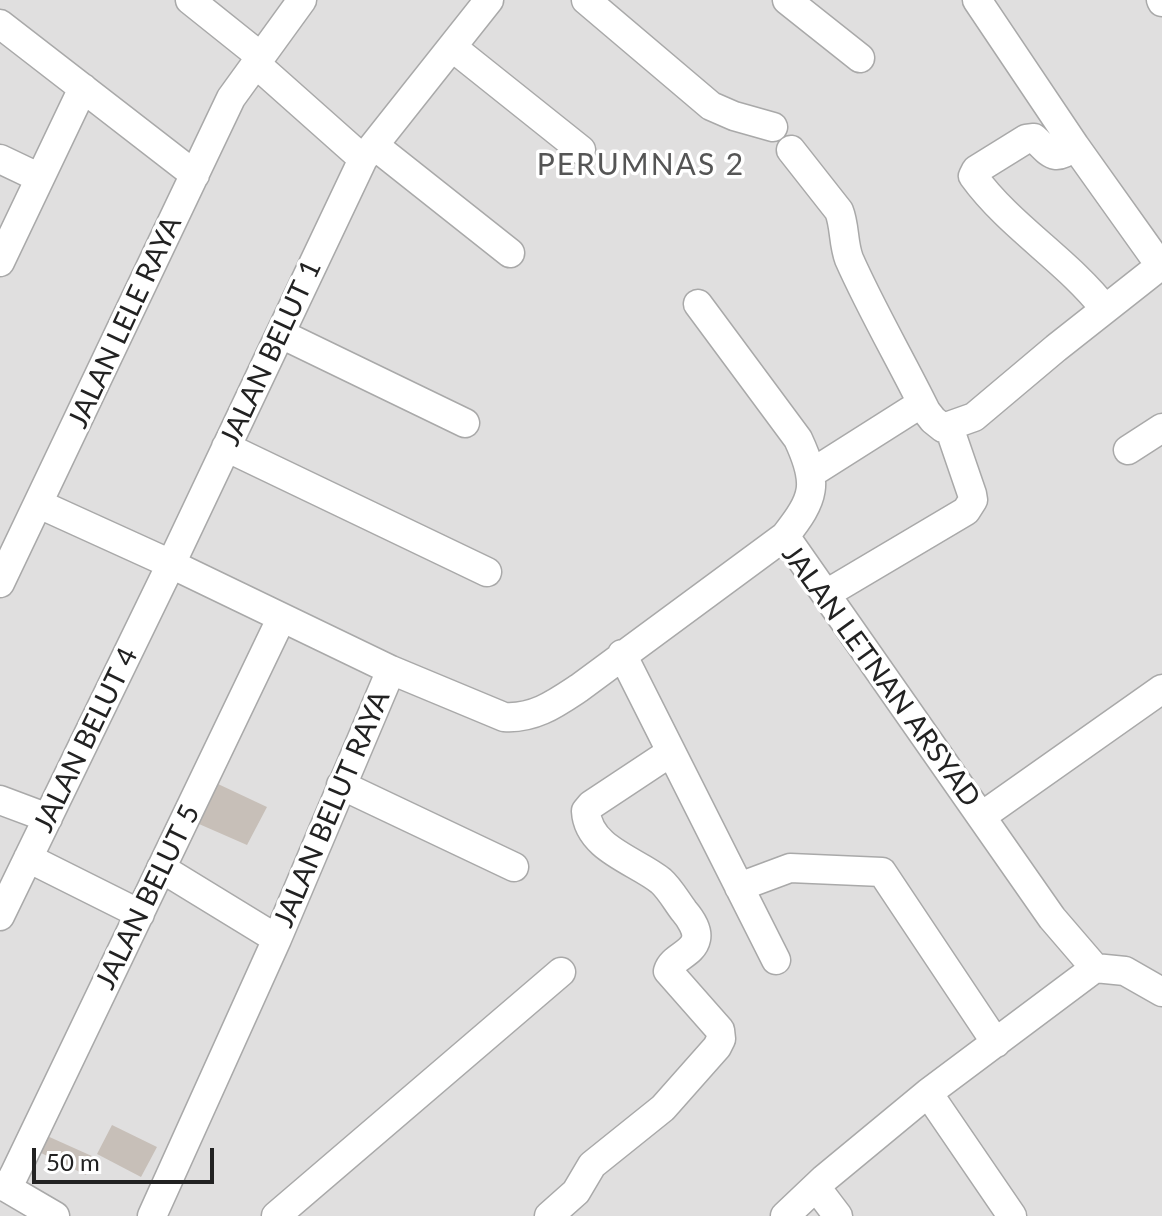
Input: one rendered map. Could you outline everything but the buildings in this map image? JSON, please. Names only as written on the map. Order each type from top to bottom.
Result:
[{"type":"street","points":[[190,0],[369,153],[510,253]]},
{"type":"street","name":"JALAN LELE RAYA","points":[[0,583],[10,540],[39,504],[231,98],[302,0]]},
{"type":"street","name":"JALAN BELUT 1","points":[[171,564],[369,153],[489,0]]},
{"type":"street","points":[[586,0],[711,106],[773,127]]},
{"type":"street","points":[[787,0],[860,58]]},
{"type":"street","points":[[791,150],[839,211],[848,256],[922,403],[937,424],[949,427],[974,417],[1161,267],[977,0]]},
{"type":"street","points":[[0,24],[195,175]]},
{"type":"street","points":[[452,47],[581,150]]},
{"type":"street","points":[[0,262],[83,88]]},
{"type":"street","points":[[1075,146],[1058,155],[1049,153],[1034,138],[1026,139],[976,170],[973,176],[1033,240],[1088,287],[1105,309]]},
{"type":"street","points":[[0,159],[40,178]]},
{"type":"street","points":[[698,304],[798,439],[810,474],[811,496],[785,536]]},
{"type":"street","points":[[281,334],[465,423]]},
{"type":"street","points":[[810,474],[922,403]]},
{"type":"street","points":[[826,594],[970,506],[972,494],[949,427]]},
{"type":"street","points":[[1128,450],[1162,428]]},
{"type":"street","points":[[226,447],[487,572]]},
{"type":"street","name":"JALAN BELUT RAYA","points":[[39,504],[391,670],[277,939],[152,1216]]},
{"type":"street","name":"JALAN LETNAN ARSYAD","points":[[391,670],[504,717],[522,718],[557,703],[785,536],[1052,918],[1095,968]]},
{"type":"street","name":"JALAN BELUT 4","points":[[0,916],[171,564]]},
{"type":"street","name":"JALAN BELUT 5","points":[[7,1183],[281,619]]},
{"type":"street","points":[[622,654],[776,960]]},
{"type":"street","points":[[982,816],[1162,689]]},
{"type":"street","points":[[549,1216],[576,1192],[592,1165],[663,1108],[721,1039],[720,1030],[668,971],[669,965],[696,941],[697,934],[690,918],[662,882],[605,847],[586,815],[591,805],[671,752]]},
{"type":"street","points":[[341,785],[514,867]]},
{"type":"street","points":[[0,800],[48,818]]},
{"type":"street","points":[[28,858],[140,914]]},
{"type":"street","points":[[161,868],[277,939]]},
{"type":"street","points":[[739,887],[790,868],[882,872],[996,1043]]},
{"type":"street","points":[[785,1216],[928,1093],[1095,968],[1125,971],[1162,992]]},
{"type":"street","points":[[276,1216],[561,972]]},
{"type":"street","points":[[928,1093],[1012,1216]]},
{"type":"street","points":[[7,1183],[55,1216]]},
{"type":"street","points":[[816,1187],[838,1216]]},
{"type":"shaded area","points":[[0,0],[1162,0],[1162,1216],[0,1216]]},
{"type":"district","name":"PERUMNAS 2","points":[[641,165]]}]
